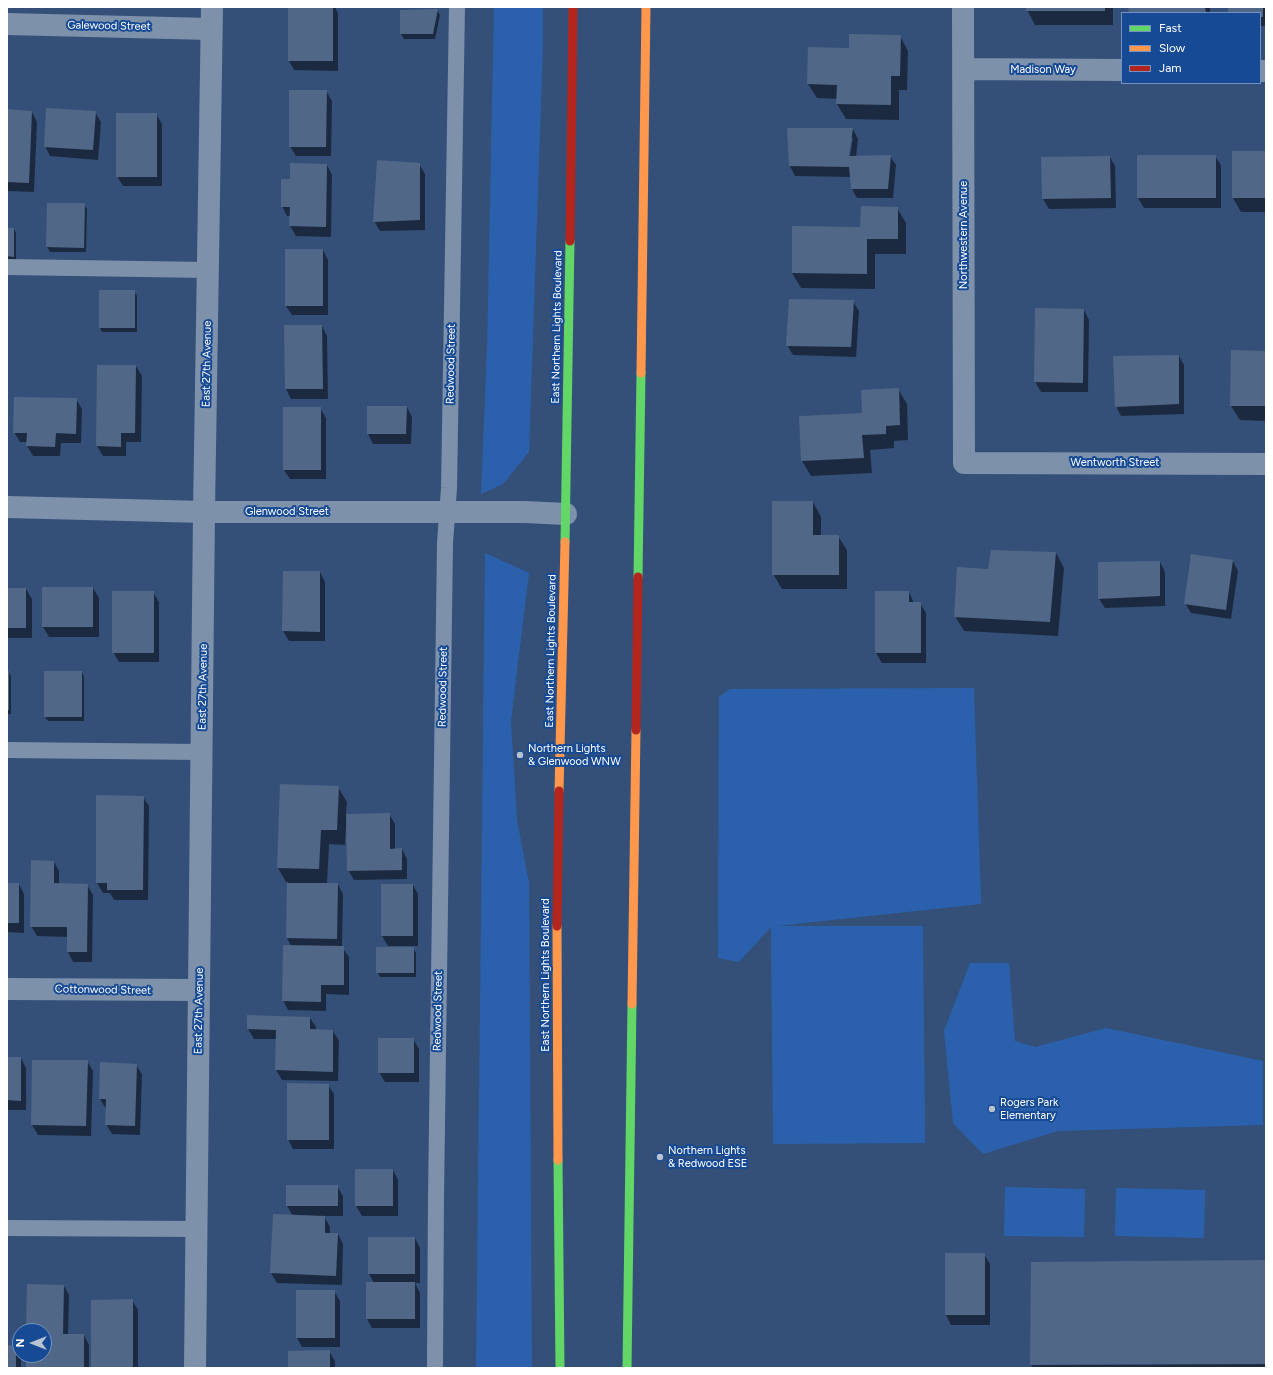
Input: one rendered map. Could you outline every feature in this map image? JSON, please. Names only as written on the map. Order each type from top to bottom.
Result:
[{"type":"main road","name":"East Northern Lights Boulevard","points":[[560,1368],[558,1276],[557,869],[566,514],[574,7]]},
{"type":"main road","points":[[627,1368],[646,7]]},
{"type":"street","name":"East 27th Avenue","points":[[195,1368],[204,512],[212,7]]},
{"type":"street","name":"Northwestern Avenue","points":[[964,7],[964,463]]},
{"type":"street","name":"Galewood Street","points":[[7,24],[211,29]]},
{"type":"street","name":"Madison Way","points":[[964,70],[1121,70]]},
{"type":"street","name":"Wentworth Street","points":[[964,463],[1266,464]]},
{"type":"street","name":"Glenwood Street","points":[[7,506],[204,512],[525,512],[566,514]]},
{"type":"street","name":"Cottonwood Street","points":[[7,989],[199,990]]},
{"type":"lane","name":"Redwood Street","points":[[435,1368],[445,543],[450,480],[457,7]]},
{"type":"lane","points":[[7,267],[208,270]]},
{"type":"lane","points":[[7,750],[202,752]]},
{"type":"lane","points":[[7,1228],[197,1229]]},
{"type":"shaded area","points":[[494,7],[543,7],[543,45],[529,452],[503,484],[481,494],[487,349]]},
{"type":"shaded area","points":[[485,553],[529,573],[511,721],[517,820],[529,883],[532,1368],[476,1368]]},
{"type":"shaded area","points":[[974,688],[981,904],[777,926],[923,926],[925,1143],[773,1144],[771,927],[739,962],[718,958],[719,697],[730,689]]},
{"type":"shaded area","points":[[970,963],[1009,963],[1015,1041],[1035,1047],[1106,1028],[1263,1061],[1263,1125],[1058,1131],[983,1154],[953,1123],[944,1031]]},
{"type":"shaded area","points":[[1005,1187],[1085,1189],[1084,1237],[1004,1236]]},
{"type":"shaded area","points":[[1116,1188],[1205,1190],[1204,1238],[1115,1236]]},
{"type":"building","points":[[288,7],[333,7],[333,61],[288,61]]},
{"type":"building","points":[[1026,7],[1105,7],[1105,11],[1026,11]]},
{"type":"building","points":[[1128,7],[1205,7],[1206,12],[1129,12]]},
{"type":"building","points":[[1228,7],[1263,7],[1263,17],[1261,17],[1261,12],[1228,12]]},
{"type":"building","points":[[438,9],[433,34],[400,34],[400,10]]},
{"type":"building","points":[[849,34],[901,35],[900,76],[891,76],[891,105],[836,104],[837,85],[807,84],[808,47],[849,48]]},
{"type":"building","points":[[289,90],[327,90],[326,147],[289,147]]},
{"type":"building","points":[[46,108],[96,111],[93,150],[44,147]]},
{"type":"building","points":[[7,109],[32,111],[29,183],[7,182]]},
{"type":"building","points":[[116,113],[157,113],[157,177],[116,177]]},
{"type":"building","points":[[787,128],[853,128],[849,156],[891,155],[888,189],[851,189],[849,167],[789,166]]},
{"type":"building","points":[[1232,151],[1266,151],[1266,198],[1232,198]]},
{"type":"building","points":[[1137,155],[1216,155],[1216,198],[1137,198]]},
{"type":"building","points":[[1110,156],[1111,198],[1042,199],[1041,157]]},
{"type":"building","points":[[377,160],[420,163],[420,220],[373,222]]},
{"type":"building","points":[[290,163],[327,164],[326,227],[289,226],[290,207],[281,207],[281,179],[290,179]]},
{"type":"building","points":[[47,203],[85,203],[84,248],[46,247]]},
{"type":"building","points":[[861,206],[898,207],[898,239],[867,239],[867,274],[792,273],[792,226],[860,227]]},
{"type":"building","points":[[7,228],[14,228],[14,257],[7,256]]},
{"type":"building","points":[[285,249],[323,249],[323,306],[285,306]]},
{"type":"building","points":[[99,290],[135,290],[135,328],[99,328]]},
{"type":"building","points":[[789,299],[854,300],[851,347],[786,346]]},
{"type":"building","points":[[1035,308],[1084,309],[1083,383],[1034,382]]},
{"type":"building","points":[[284,325],[322,325],[323,389],[285,389]]},
{"type":"building","points":[[1231,350],[1266,351],[1266,406],[1230,406]]},
{"type":"building","points":[[1179,355],[1179,404],[1115,407],[1113,356]]},
{"type":"building","points":[[97,365],[136,365],[135,433],[121,433],[121,447],[96,446]]},
{"type":"building","points":[[899,388],[900,425],[886,426],[886,434],[862,435],[864,458],[801,461],[799,416],[862,413],[861,390]]},
{"type":"building","points":[[14,397],[77,398],[76,434],[56,433],[55,447],[26,446],[27,433],[13,433]]},
{"type":"building","points":[[367,406],[407,406],[406,434],[367,434]]},
{"type":"building","points":[[283,407],[321,407],[321,470],[283,470]]},
{"type":"building","points":[[772,501],[813,501],[813,535],[839,535],[839,575],[772,575]]},
{"type":"building","points":[[991,550],[1056,552],[1050,622],[954,617],[957,567],[988,569]]},
{"type":"building","points":[[1191,554],[1233,560],[1226,610],[1184,604]]},
{"type":"building","points":[[1160,561],[1160,596],[1098,599],[1098,562]]},
{"type":"building","points":[[283,571],[320,571],[320,632],[282,631]]},
{"type":"building","points":[[42,587],[93,587],[93,627],[42,627]]},
{"type":"building","points":[[7,588],[26,588],[26,628],[7,628]]},
{"type":"building","points":[[112,591],[154,591],[154,653],[112,653]]},
{"type":"building","points":[[875,591],[909,591],[909,602],[921,602],[921,653],[875,653]]},
{"type":"building","points":[[7,671],[9,671],[9,710],[7,710]]},
{"type":"building","points":[[44,671],[82,671],[82,717],[44,717]]},
{"type":"building","points":[[280,784],[339,786],[337,830],[321,830],[319,869],[277,868]]},
{"type":"building","points":[[96,795],[144,796],[143,890],[107,890],[107,883],[96,883]]},
{"type":"building","points":[[390,813],[390,849],[402,848],[402,870],[347,871],[346,814]]},
{"type":"building","points":[[31,860],[54,861],[54,883],[88,884],[87,952],[67,952],[67,927],[30,927]]},
{"type":"building","points":[[7,883],[19,883],[19,923],[7,923]]},
{"type":"building","points":[[287,883],[338,883],[337,939],[286,938]]},
{"type":"building","points":[[381,884],[413,884],[413,936],[381,936]]},
{"type":"building","points":[[283,945],[344,946],[344,985],[321,985],[321,1002],[282,1001]]},
{"type":"building","points":[[376,947],[414,947],[414,973],[376,973]]},
{"type":"building","points":[[247,1015],[310,1017],[310,1029],[333,1030],[333,1072],[275,1070],[276,1030],[247,1029]]},
{"type":"building","points":[[378,1038],[414,1038],[414,1073],[378,1073]]},
{"type":"building","points":[[7,1057],[21,1057],[21,1101],[7,1100]]},
{"type":"building","points":[[32,1060],[88,1060],[86,1126],[31,1125]]},
{"type":"building","points":[[100,1062],[137,1064],[135,1126],[105,1125],[106,1099],[99,1099]]},
{"type":"building","points":[[287,1083],[329,1084],[329,1140],[287,1140]]},
{"type":"building","points":[[355,1169],[393,1169],[393,1206],[355,1206]]},
{"type":"building","points":[[286,1185],[338,1185],[338,1206],[286,1206]]},
{"type":"building","points":[[273,1214],[325,1216],[325,1233],[338,1233],[336,1276],[270,1273]]},
{"type":"building","points":[[368,1237],[415,1237],[415,1274],[368,1274]]},
{"type":"building","points":[[945,1253],[985,1253],[985,1315],[945,1315]]},
{"type":"building","points":[[1266,1260],[1266,1364],[1030,1365],[1031,1262]]},
{"type":"building","points":[[366,1282],[415,1282],[415,1319],[366,1319]]},
{"type":"building","points":[[27,1284],[64,1285],[63,1334],[84,1334],[84,1368],[26,1368],[26,1363],[52,1363],[52,1323],[26,1323]]},
{"type":"building","points":[[296,1290],[335,1290],[335,1338],[296,1338]]},
{"type":"building","points":[[133,1299],[133,1368],[91,1368],[91,1300]]},
{"type":"building","points":[[7,1345],[12,1346],[12,1363],[16,1363],[16,1368],[7,1368]]},
{"type":"building","points":[[330,1350],[330,1368],[288,1368],[288,1351]]},
{"type":"traffic: fast","points":[[565,542],[570,241]]},
{"type":"traffic: fast","points":[[638,577],[641,373]]},
{"type":"traffic: fast","points":[[627,1368],[632,1004]]},
{"type":"traffic: fast","points":[[558,1160],[560,1368]]},
{"type":"traffic: slow","points":[[641,373],[646,7]]},
{"type":"traffic: slow","points":[[559,791],[565,542]]},
{"type":"traffic: slow","points":[[632,1004],[636,730]]},
{"type":"traffic: slow","points":[[557,926],[558,1160]]},
{"type":"traffic: jam","points":[[570,241],[573,7]]},
{"type":"traffic: jam","points":[[636,730],[638,577]]},
{"type":"traffic: jam","points":[[557,926],[559,791]]},
{"type":"place","name":"Northern Lights & Glenwood WNW","points":[[520,755]]},
{"type":"place","name":"Rogers Park Elementary","points":[[992,1109]]},
{"type":"place","name":"Northern Lights & Redwood ESE","points":[[660,1157]]}]
